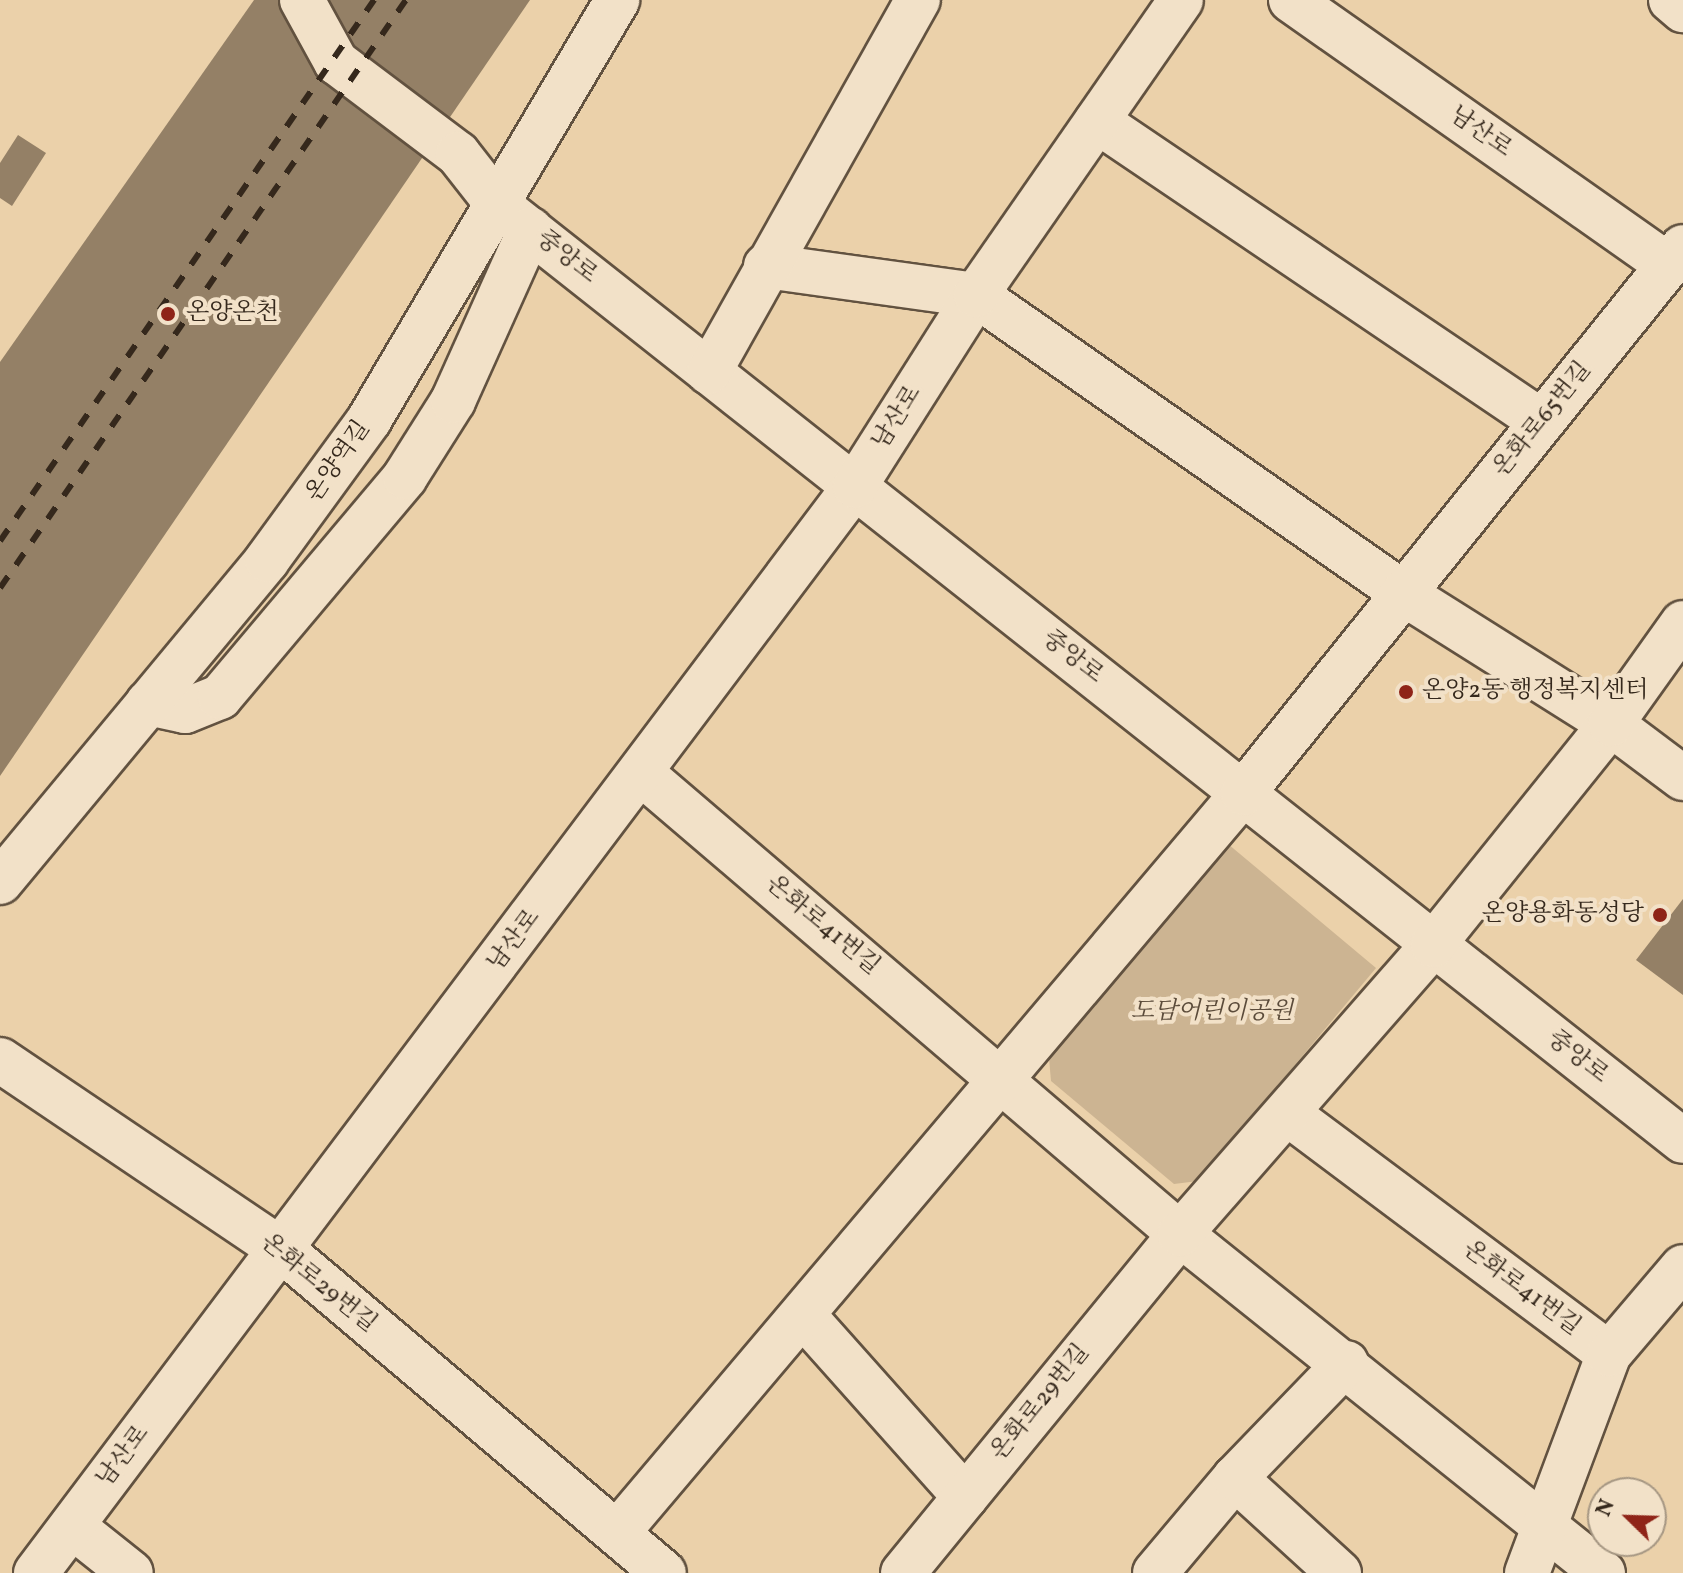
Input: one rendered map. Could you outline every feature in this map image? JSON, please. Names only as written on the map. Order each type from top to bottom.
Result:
[{"type":"street","name":"중앙로","points":[[302,0],[336,62],[458,154],[514,218],[1683,1141]]},
{"type":"street","name":"온양역길","points":[[0,882],[337,467],[514,218],[617,0]]},
{"type":"street","points":[[709,372],[918,0]]},
{"type":"street","name":"남산로","points":[[36,1573],[855,486],[976,295],[1181,0]]},
{"type":"street","name":"남산로","points":[[1291,0],[1676,256]]},
{"type":"street","points":[[1671,0],[1683,10]]},
{"type":"street","points":[[1097,121],[1542,422]]},
{"type":"street","points":[[148,703],[185,711],[220,697],[405,477],[453,401],[514,218]]},
{"type":"street","name":"온화로65번길","points":[[1243,793],[1676,256]]},
{"type":"street","points":[[766,266],[976,295],[1403,593],[1611,724],[1683,778]]},
{"type":"street","points":[[1180,1234],[1433,945],[1611,724],[1683,623]]},
{"type":"street","name":"온화로41번길","points":[[641,773],[1004,1080],[1180,1234],[1346,1363],[1603,1573]]},
{"type":"street","points":[[617,1533],[1004,1080],[1243,793]]},
{"type":"street","name":"온화로29번길","points":[[0,1060],[282,1250],[664,1573]]},
{"type":"street","name":"온화로41번길","points":[[1287,1113],[1609,1354]]},
{"type":"street","name":"온화로29번길","points":[[903,1573],[1180,1234]]},
{"type":"street","points":[[1527,1573],[1547,1527],[1609,1354],[1683,1267]]},
{"type":"street","points":[[803,1315],[965,1497]]},
{"type":"street","points":[[1155,1573],[1235,1478],[1346,1363]]},
{"type":"street","points":[[1235,1478],[1339,1573]]},
{"type":"street","points":[[72,1526],[131,1573]]},
{"type":"green space","name":"도담어린이공원","points":[[1228,844],[1376,968],[1198,1181],[1174,1184],[1051,1081],[1049,1058]]},
{"type":"building","points":[[254,0],[530,0],[0,776],[0,362]]},
{"type":"building","points":[[18,135],[46,153],[12,206],[0,198],[0,163]]},
{"type":"building","points":[[1683,899],[1683,995],[1636,960]]},
{"type":"railway","points":[[0,541],[374,0]]},
{"type":"railway","points":[[0,588],[406,0]]},
{"type":"place","name":"온양온천","points":[[168,314]]},
{"type":"place","name":"온양2동 행정복지센터","points":[[1406,692]]},
{"type":"place","name":"온양용화동성당","points":[[1660,915]]}]
